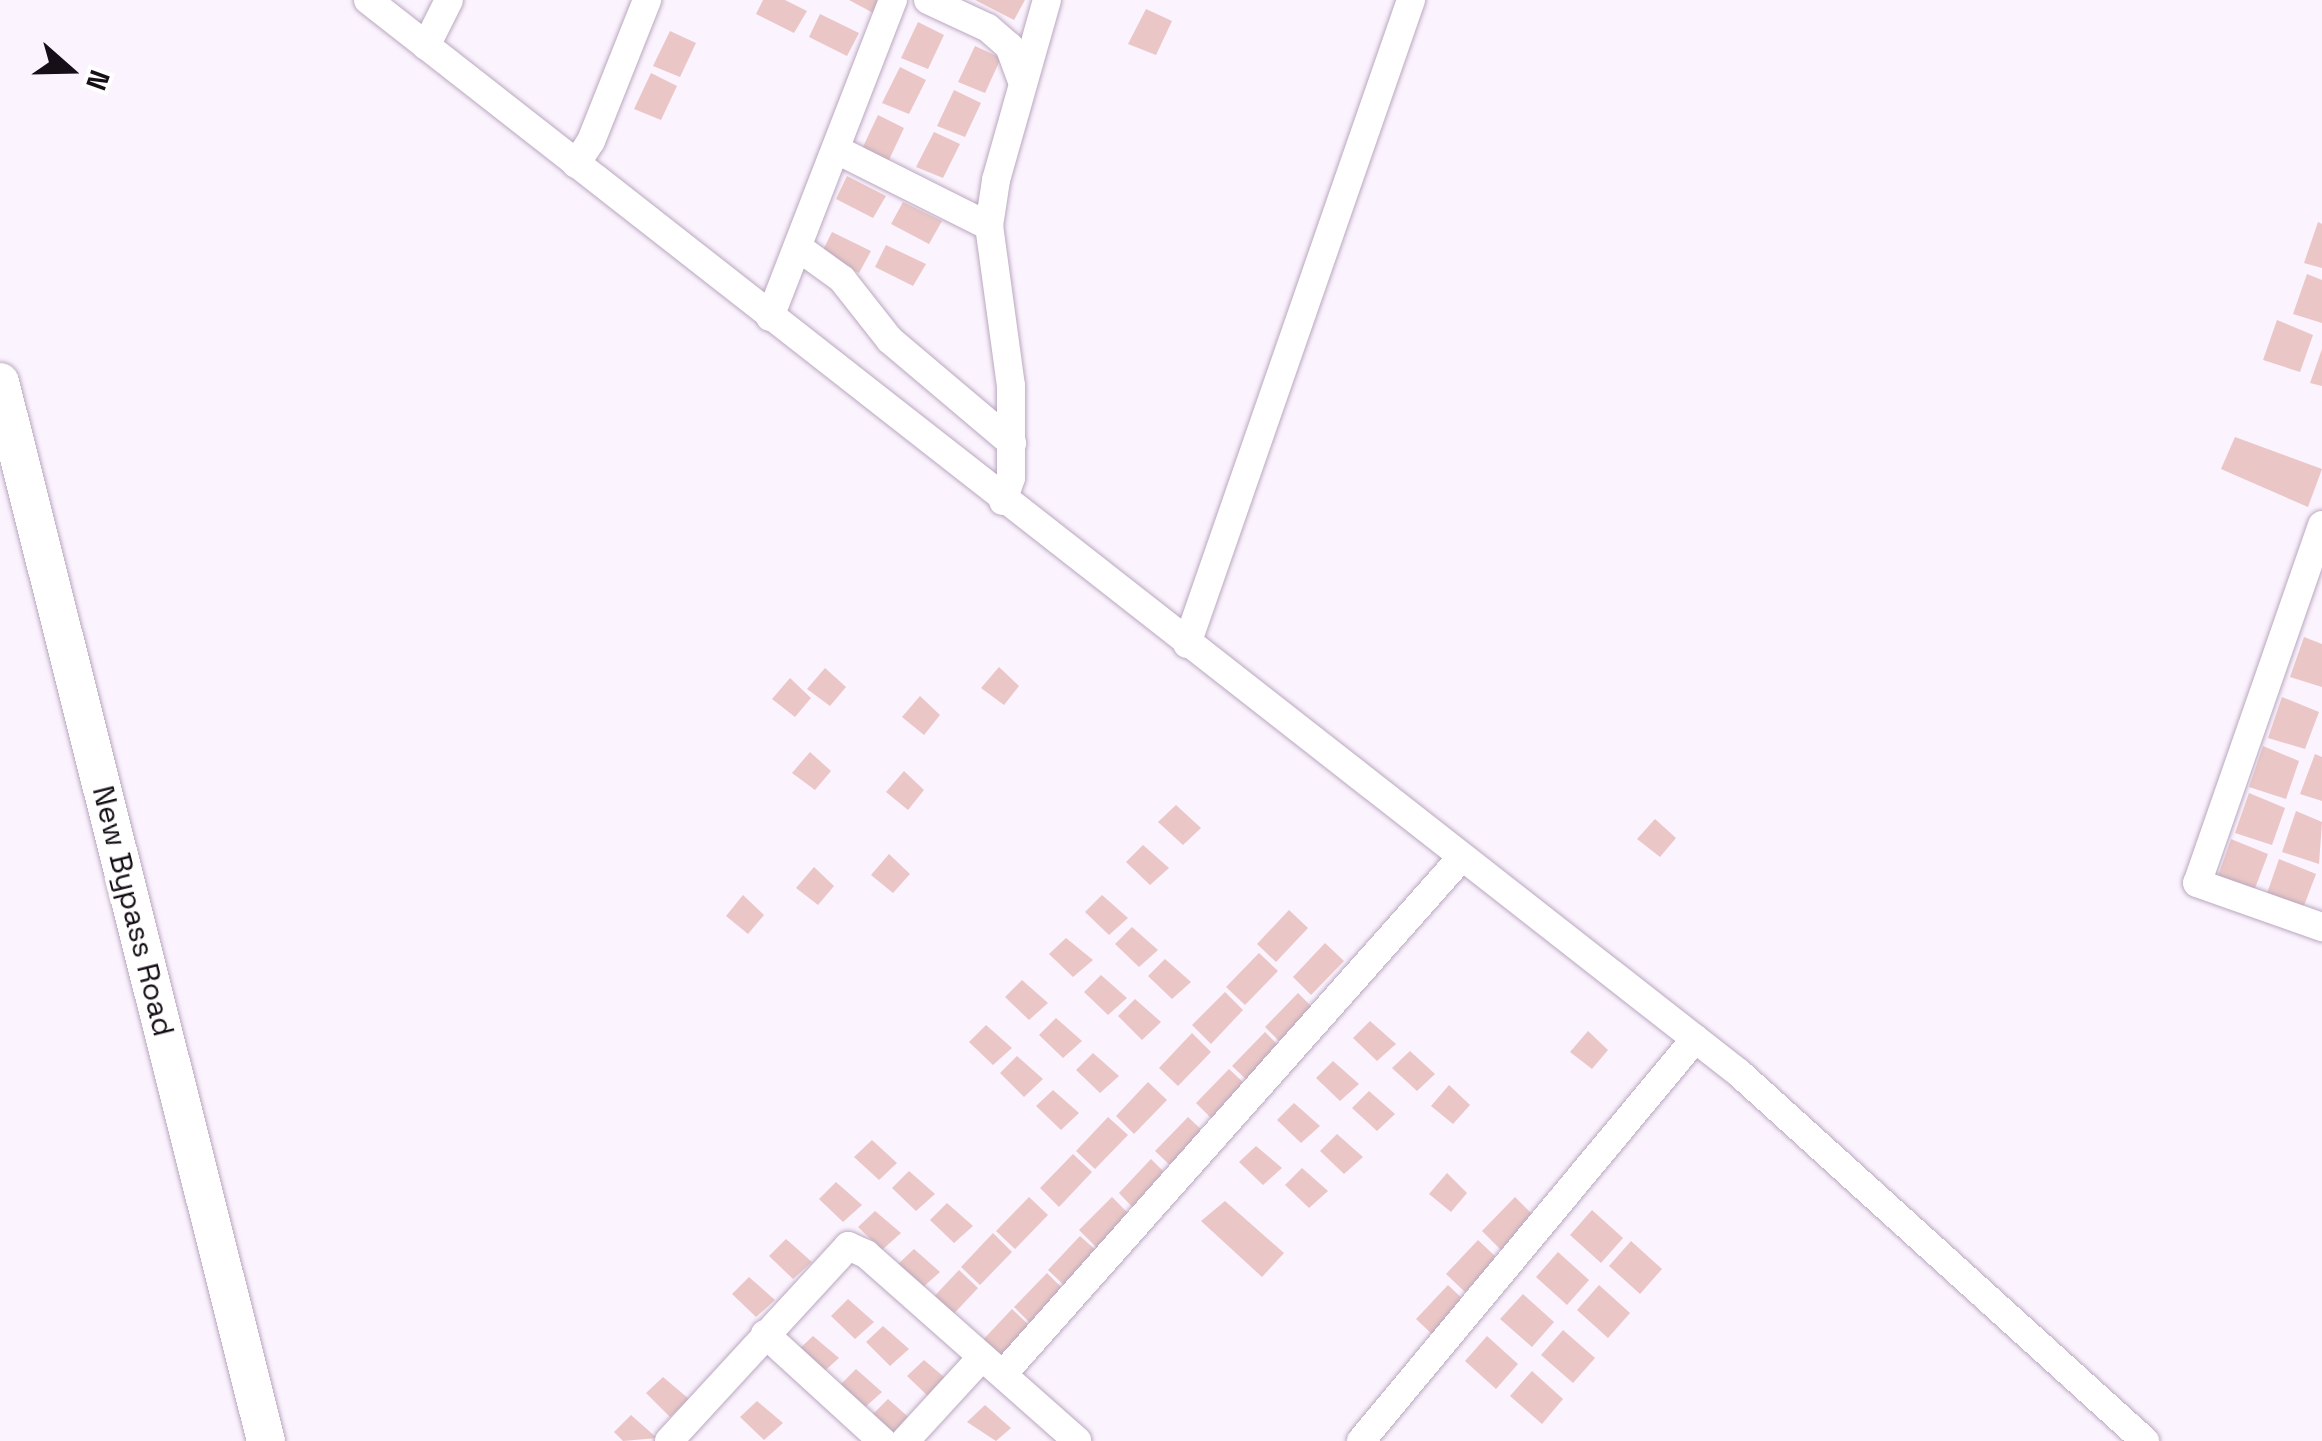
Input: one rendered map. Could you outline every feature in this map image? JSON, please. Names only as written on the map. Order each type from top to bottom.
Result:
[{"type":"main road","name":"New Bypass Road","points":[[0,382],[266,1441]]},
{"type":"street","points":[[368,0],[1695,1039],[2144,1441]]},
{"type":"street","points":[[426,46],[449,0]]},
{"type":"street","points":[[576,164],[591,140],[647,0]]},
{"type":"street","points":[[770,317],[839,152],[893,0]]},
{"type":"street","points":[[928,0],[988,28],[1009,46],[1024,84]]},
{"type":"street","points":[[1004,501],[1012,443],[1011,386],[990,226],[1048,0]]},
{"type":"street","points":[[1187,644],[1411,0]]},
{"type":"street","points":[[839,152],[990,226]]},
{"type":"street","points":[[799,248],[842,279],[890,340],[1012,443]]},
{"type":"street","points":[[2322,525],[2197,884],[2322,926]]},
{"type":"street","points":[[905,1441],[993,1365],[1462,857]]},
{"type":"street","points":[[1361,1441],[1695,1039]]},
{"type":"street","points":[[669,1441],[848,1246],[866,1254],[1077,1441]]},
{"type":"street","points":[[765,1334],[882,1441]]},
{"type":"building","points":[[763,0],[785,0],[807,11],[794,33],[756,14]]},
{"type":"building","points":[[849,0],[886,0],[877,15]]},
{"type":"building","points":[[975,0],[1025,0],[1014,20]]},
{"type":"building","points":[[1146,9],[1172,21],[1156,55],[1128,44]]},
{"type":"building","points":[[820,14],[859,33],[847,56],[809,37]]},
{"type":"building","points":[[918,22],[944,35],[928,69],[901,58]]},
{"type":"building","points":[[670,31],[696,43],[680,77],[653,66]]},
{"type":"building","points":[[975,46],[1001,58],[985,93],[958,82]]},
{"type":"building","points":[[900,67],[926,80],[909,114],[882,103]]},
{"type":"building","points":[[651,73],[677,86],[661,120],[634,109]]},
{"type":"building","points":[[954,90],[981,103],[965,137],[937,126]]},
{"type":"building","points":[[878,115],[904,128],[888,162],[861,151]]},
{"type":"building","points":[[934,132],[960,144],[943,178],[916,167]]},
{"type":"building","points":[[847,176],[886,196],[873,218],[836,199]]},
{"type":"building","points":[[903,202],[942,221],[929,244],[891,224]]},
{"type":"building","points":[[2318,222],[2322,224],[2322,268],[2304,263]]},
{"type":"building","points":[[832,232],[871,251],[859,273],[821,254]]},
{"type":"building","points":[[886,245],[926,264],[913,286],[875,267]]},
{"type":"building","points":[[2307,274],[2322,280],[2322,323],[2293,314]]},
{"type":"building","points":[[2277,320],[2313,335],[2300,372],[2263,360]]},
{"type":"building","points":[[2322,349],[2322,386],[2310,383]]},
{"type":"building","points":[[2235,437],[2322,469],[2308,507],[2221,469]]},
{"type":"building","points":[[2304,637],[2322,644],[2322,687],[2290,677]]},
{"type":"building","points":[[999,667],[1019,686],[1004,705],[981,688]]},
{"type":"building","points":[[825,668],[846,687],[830,706],[807,689]]},
{"type":"building","points":[[790,678],[811,698],[795,717],[772,699]]},
{"type":"building","points":[[920,696],[940,715],[924,735],[902,717]]},
{"type":"building","points":[[2282,697],[2319,712],[2305,749],[2268,738]]},
{"type":"building","points":[[2263,746],[2299,761],[2286,799],[2249,787]]},
{"type":"building","points":[[810,752],[831,771],[815,790],[792,773]]},
{"type":"building","points":[[2315,754],[2322,757],[2322,801],[2300,794]]},
{"type":"building","points":[[904,771],[924,790],[908,810],[886,792]]},
{"type":"building","points":[[2249,793],[2285,808],[2272,845],[2235,833]]},
{"type":"building","points":[[1176,805],[1201,828],[1183,845],[1158,822]]},
{"type":"building","points":[[2296,811],[2322,822],[2319,864],[2282,852]]},
{"type":"building","points":[[1655,819],[1676,838],[1660,857],[1637,839]]},
{"type":"building","points":[[2231,839],[2268,854],[2254,891],[2217,879]]},
{"type":"building","points":[[1143,845],[1169,868],[1150,885],[1126,862]]},
{"type":"building","points":[[889,854],[910,874],[893,893],[871,875]]},
{"type":"building","points":[[2279,859],[2316,874],[2302,911],[2265,899]]},
{"type":"building","points":[[814,867],[834,886],[818,905],[796,888]]},
{"type":"building","points":[[743,895],[764,915],[748,934],[726,916]]},
{"type":"building","points":[[1102,895],[1128,918],[1109,935],[1085,912]]},
{"type":"building","points":[[1289,910],[1308,928],[1276,962],[1257,944]]},
{"type":"building","points":[[1132,927],[1158,950],[1139,967],[1115,944]]},
{"type":"building","points":[[1066,938],[1093,960],[1073,977],[1049,954]]},
{"type":"building","points":[[1325,943],[1344,961],[1311,995],[1293,977]]},
{"type":"building","points":[[1259,953],[1278,971],[1245,1005],[1226,987]]},
{"type":"building","points":[[1165,959],[1191,982],[1172,999],[1148,976]]},
{"type":"building","points":[[1101,975],[1127,998],[1108,1015],[1084,992]]},
{"type":"building","points":[[1022,980],[1048,1003],[1029,1020],[1005,997]]},
{"type":"building","points":[[1225,992],[1243,1010],[1211,1044],[1192,1025]]},
{"type":"building","points":[[1298,993],[1316,1011],[1284,1046],[1265,1027]]},
{"type":"building","points":[[1135,999],[1161,1022],[1142,1040],[1118,1016]]},
{"type":"building","points":[[1056,1018],[1082,1041],[1063,1058],[1039,1035]]},
{"type":"building","points":[[1370,1021],[1396,1044],[1377,1061],[1353,1038]]},
{"type":"building","points":[[986,1025],[1012,1048],[993,1065],[969,1042]]},
{"type":"building","points":[[1588,1031],[1608,1050],[1592,1069],[1570,1052]]},
{"type":"building","points":[[1265,1032],[1284,1051],[1251,1084],[1232,1066]]},
{"type":"building","points":[[1192,1033],[1211,1052],[1178,1086],[1159,1068]]},
{"type":"building","points":[[1410,1051],[1435,1074],[1417,1091],[1392,1068]]},
{"type":"building","points":[[1093,1053],[1119,1076],[1100,1093],[1076,1070]]},
{"type":"building","points":[[1017,1056],[1043,1079],[1024,1097],[1000,1073]]},
{"type":"building","points":[[1333,1061],[1359,1084],[1340,1101],[1316,1078]]},
{"type":"building","points":[[1229,1069],[1248,1087],[1215,1122],[1196,1103]]},
{"type":"building","points":[[1148,1082],[1167,1100],[1134,1134],[1116,1116]]},
{"type":"building","points":[[1449,1085],[1470,1105],[1453,1124],[1431,1106]]},
{"type":"building","points":[[1053,1090],[1079,1113],[1061,1130],[1036,1106]]},
{"type":"building","points":[[1369,1091],[1395,1114],[1377,1131],[1352,1108]]},
{"type":"building","points":[[1294,1103],[1320,1126],[1301,1143],[1277,1120]]},
{"type":"building","points":[[1108,1117],[1128,1135],[1095,1169],[1076,1151]]},
{"type":"building","points":[[1188,1117],[1207,1135],[1174,1169],[1155,1151]]},
{"type":"building","points":[[1337,1134],[1363,1157],[1344,1174],[1320,1151]]},
{"type":"building","points":[[872,1140],[897,1163],[879,1180],[854,1157]]},
{"type":"building","points":[[1256,1146],[1282,1168],[1263,1185],[1239,1162]]},
{"type":"building","points":[[1073,1154],[1092,1172],[1059,1207],[1040,1188]]},
{"type":"building","points":[[1151,1159],[1170,1178],[1137,1212],[1119,1193]]},
{"type":"building","points":[[1302,1168],[1328,1191],[1309,1208],[1285,1185]]},
{"type":"building","points":[[909,1171],[935,1194],[916,1211],[892,1188]]},
{"type":"building","points":[[1447,1173],[1467,1193],[1451,1212],[1429,1194]]},
{"type":"building","points":[[836,1182],[862,1205],[843,1222],[819,1199]]},
{"type":"building","points":[[1029,1197],[1048,1215],[1015,1249],[996,1231]]},
{"type":"building","points":[[1112,1197],[1130,1215],[1098,1249],[1079,1230]]},
{"type":"building","points":[[1515,1197],[1534,1216],[1501,1250],[1482,1231]]},
{"type":"building","points":[[1225,1201],[1284,1253],[1262,1277],[1201,1221]]},
{"type":"building","points":[[947,1203],[973,1226],[954,1243],[930,1220]]},
{"type":"building","points":[[1592,1210],[1623,1238],[1601,1263],[1570,1235]]},
{"type":"building","points":[[875,1211],[901,1233],[882,1250],[858,1227]]},
{"type":"building","points":[[993,1233],[1012,1252],[980,1285],[961,1267]]},
{"type":"building","points":[[1080,1236],[1100,1254],[1067,1288],[1048,1270]]},
{"type":"building","points":[[786,1239],[812,1262],[793,1279],[769,1256]]},
{"type":"building","points":[[1478,1240],[1497,1258],[1465,1292],[1446,1274]]},
{"type":"building","points":[[1631,1241],[1662,1269],[1640,1294],[1609,1266]]},
{"type":"building","points":[[914,1249],[940,1272],[921,1289],[896,1266]]},
{"type":"building","points":[[1558,1252],[1589,1280],[1567,1305],[1536,1277]]},
{"type":"building","points":[[959,1270],[978,1288],[946,1322],[927,1304]]},
{"type":"building","points":[[1047,1273],[1066,1292],[1033,1326],[1014,1307]]},
{"type":"building","points":[[749,1277],[775,1300],[756,1317],[732,1294]]},
{"type":"building","points":[[1448,1285],[1467,1303],[1435,1337],[1416,1319]]},
{"type":"building","points":[[1599,1285],[1630,1313],[1608,1338],[1577,1310]]},
{"type":"building","points":[[1523,1294],[1554,1322],[1532,1347],[1500,1319]]},
{"type":"building","points":[[848,1299],[874,1322],[855,1339],[831,1316]]},
{"type":"building","points":[[1012,1309],[1031,1327],[999,1361],[980,1343]]},
{"type":"building","points":[[883,1326],[909,1349],[890,1366],[866,1342]]},
{"type":"building","points":[[1563,1330],[1595,1358],[1573,1383],[1541,1355]]},
{"type":"building","points":[[813,1336],[839,1358],[820,1375],[796,1352]]},
{"type":"building","points":[[1487,1336],[1518,1364],[1496,1389],[1465,1361]]},
{"type":"building","points":[[924,1360],[950,1382],[931,1399],[907,1376]]},
{"type":"building","points":[[856,1369],[882,1392],[863,1409],[839,1386]]},
{"type":"building","points":[[1532,1371],[1563,1399],[1542,1424],[1510,1396]]},
{"type":"building","points":[[663,1377],[689,1399],[670,1417],[646,1393]]},
{"type":"building","points":[[888,1399],[914,1422],[895,1439],[871,1416]]},
{"type":"building","points":[[757,1401],[783,1423],[764,1440],[740,1417]]},
{"type":"building","points":[[985,1405],[1011,1428],[996,1441],[967,1422]]},
{"type":"building","points":[[631,1415],[657,1438],[623,1441],[614,1432]]}]
